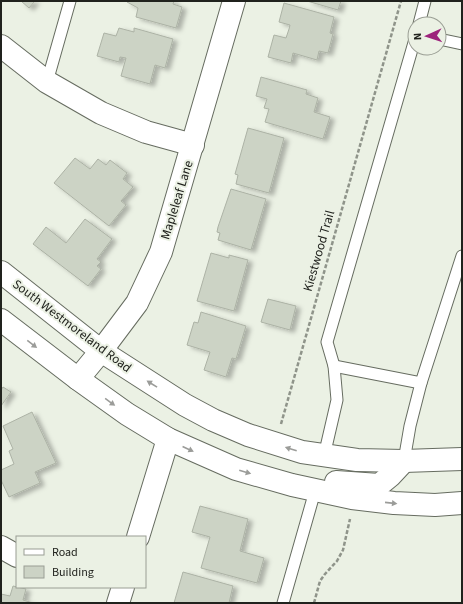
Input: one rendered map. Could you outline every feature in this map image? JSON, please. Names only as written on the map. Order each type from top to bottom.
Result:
[{"type":"main road","name":"Mapleleaf Lane","points":[[78,380],[102,351],[136,303],[161,252],[234,1]]},
{"type":"main road","points":[[1,46],[47,82],[101,113],[146,132],[193,145]]},
{"type":"main road","name":"South Westmoreland Road","points":[[1,272],[102,351],[185,405],[213,420],[255,437],[302,452],[324,456],[357,460],[404,461],[462,459]]},
{"type":"main road","points":[[1,320],[78,380],[127,414],[168,439],[236,469],[292,485],[352,498],[394,503],[435,505],[462,503]]},
{"type":"main road","points":[[138,536],[168,439]]},
{"type":"main road","points":[[316,490],[328,482],[379,485],[404,461]]},
{"type":"main road","points":[[1,548],[16,556]]},
{"type":"lane","points":[[47,82],[70,1]]},
{"type":"lane","points":[[421,16],[425,1]]},
{"type":"lane","points":[[447,41],[462,44]]},
{"type":"lane","points":[[324,456],[337,400],[334,366],[328,342],[410,56]]},
{"type":"lane","points":[[404,461],[410,426],[421,383],[462,256]]},
{"type":"lane","points":[[334,366],[421,383]]},
{"type":"lane","points":[[283,603],[316,490]]},
{"type":"path","name":"Kiestwood Trail","points":[[280,429],[401,1]]},
{"type":"path","points":[[314,603],[320,581],[337,561],[343,550],[349,521]]},
{"type":"building","points":[[21,1],[35,1],[29,8]]},
{"type":"building","points":[[127,1],[174,1],[173,4],[182,7],[176,28],[136,17],[138,8]]},
{"type":"building","points":[[307,1],[341,1],[338,10]]},
{"type":"building","points":[[284,3],[334,17],[330,33],[333,34],[328,53],[319,51],[317,60],[293,53],[291,63],[268,57],[274,35],[286,38],[289,29],[290,25],[279,22]]},
{"type":"building","points":[[119,28],[134,32],[134,28],[173,39],[165,68],[155,65],[150,84],[121,76],[126,58],[120,57],[119,62],[97,56],[104,33],[116,36]]},
{"type":"building","points":[[261,77],[307,90],[306,94],[318,98],[314,112],[330,117],[323,139],[265,122],[269,109],[264,108],[267,99],[256,96]]},
{"type":"building","points":[[248,128],[284,138],[269,193],[236,184],[238,175],[235,174]]},
{"type":"building","points":[[75,158],[90,169],[98,159],[106,165],[110,160],[127,173],[123,179],[133,187],[121,201],[126,205],[109,226],[54,183]]},
{"type":"building","points":[[231,189],[266,199],[251,250],[218,240],[220,233],[217,232],[218,227]]},
{"type":"building","points":[[85,219],[112,239],[97,259],[101,262],[97,266],[101,269],[88,286],[33,244],[46,227],[66,243]]},
{"type":"building","points":[[211,253],[229,258],[229,255],[248,260],[234,311],[197,301]]},
{"type":"building","points":[[268,299],[296,306],[290,330],[261,322]]},
{"type":"building","points":[[201,312],[246,326],[236,359],[232,358],[226,377],[204,370],[210,352],[187,345],[194,322],[198,323]]},
{"type":"building","points":[[3,387],[11,392],[1,406],[1,390]]},
{"type":"building","points":[[32,412],[56,463],[35,472],[40,483],[9,497],[1,480],[1,470],[14,464],[9,451],[13,449],[3,426]]},
{"type":"building","points":[[200,506],[248,519],[240,551],[264,558],[257,583],[201,568],[210,537],[192,532]]},
{"type":"building","points":[[183,572],[233,586],[229,603],[174,603]]},
{"type":"building","points":[[13,586],[16,588],[26,589],[23,600],[33,603],[1,603],[1,594],[10,596]]}]
